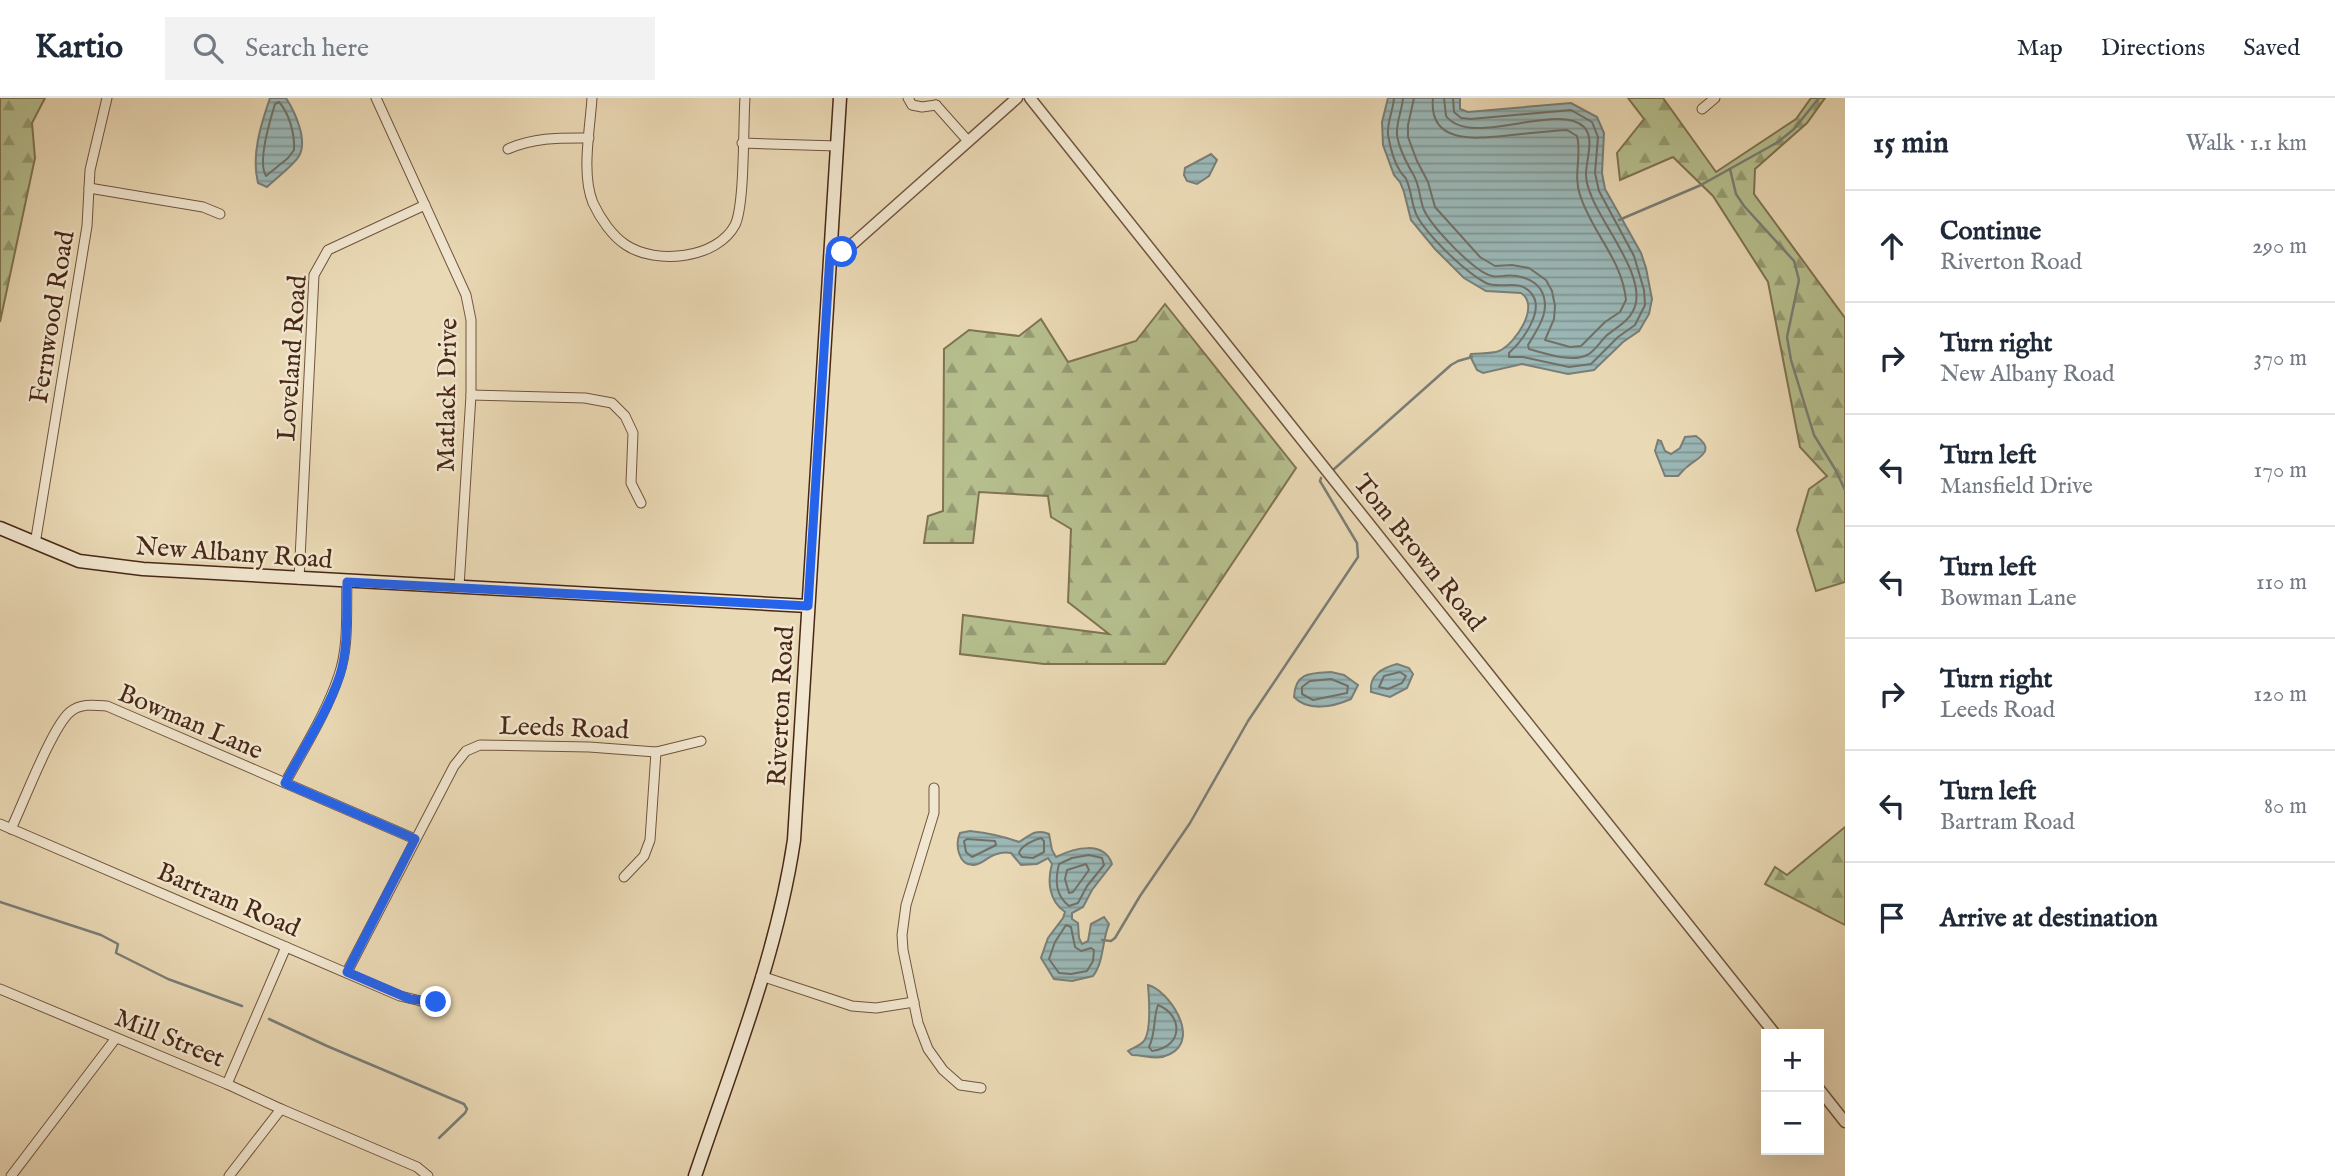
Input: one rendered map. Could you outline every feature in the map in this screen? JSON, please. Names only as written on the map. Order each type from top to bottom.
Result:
[{"type":"main road","name":"Riverton Road","points":[[695,1176],[761,976],[781,907],[794,840],[840,98]]},
{"type":"main road","name":"New Albany Road","points":[[0,528],[79,561],[166,571],[808,606]]},
{"type":"street","name":"Fernwood Road","points":[[35,544],[88,226],[89,188],[95,142],[107,98]]},
{"type":"street","name":"Matlack Drive","points":[[376,98],[466,295],[471,320],[471,395],[460,587]]},
{"type":"street","points":[[592,98],[587,180],[594,207],[614,235],[627,246],[659,255],[704,252],[726,238],[736,223],[740,205],[745,98]]},
{"type":"street","points":[[908,98],[912,105],[922,107],[936,101],[968,141]]},
{"type":"street","points":[[830,255],[842,252],[855,243],[1017,98]]},
{"type":"street","name":"Tom Brown Road","points":[[1030,98],[1771,1029]]},
{"type":"street","points":[[1702,109],[1716,98]]},
{"type":"street","points":[[508,149],[541,138],[589,138]]},
{"type":"street","points":[[742,143],[836,146]]},
{"type":"street","points":[[89,188],[203,207],[220,214]]},
{"type":"street","name":"Loveland Road","points":[[299,579],[314,275],[328,250],[425,205]]},
{"type":"street","points":[[471,395],[585,398],[612,403],[625,416],[632,433],[631,483],[641,503]]},
{"type":"street","points":[[285,783],[340,674],[345,642],[347,582]]},
{"type":"street","name":"Bowman Lane","points":[[11,829],[56,730],[71,711],[88,704],[107,706],[415,839]]},
{"type":"street","name":"Leeds Road","points":[[347,972],[454,766],[473,747],[589,747],[656,752],[701,741]]},
{"type":"street","points":[[624,877],[644,856],[650,840],[656,752]]},
{"type":"street","points":[[934,788],[934,813],[906,905],[902,935],[914,1002],[928,1049],[943,1070],[960,1085],[981,1087]]},
{"type":"street","name":"Bartram Road","points":[[0,824],[410,999],[429,1003],[443,1001]]},
{"type":"street","name":"Mill Street","points":[[0,989],[227,1084],[286,947]]},
{"type":"street","points":[[761,976],[852,1006],[876,1007],[914,1002]]},
{"type":"street","points":[[11,1176],[116,1038]]},
{"type":"street","points":[[227,1084],[417,1167],[428,1176]]},
{"type":"street","points":[[1821,1092],[1845,1122]]},
{"type":"street","points":[[229,1176],[281,1109]]},
{"type":"green space","points":[[0,98],[45,98],[32,123],[35,158],[0,322]]},
{"type":"green space","points":[[1628,98],[1663,98],[1716,172],[1796,119],[1811,98],[1825,98],[1807,123],[1755,169],[1754,194],[1845,318],[1845,582],[1816,591],[1797,530],[1809,489],[1827,476],[1800,447],[1768,282],[1713,196],[1673,157],[1620,180],[1617,153],[1644,119]]},
{"type":"green space","points":[[1165,304],[1296,468],[1165,664],[1044,664],[960,654],[963,615],[1109,634],[1068,602],[1071,529],[1051,517],[1048,496],[979,492],[973,543],[924,543],[928,516],[943,511],[944,349],[969,330],[1019,336],[1041,319],[1068,362],[1136,341]]},
{"type":"green space","points":[[1845,827],[1845,925],[1765,884],[1775,867],[1787,875]]},
{"type":"water","points":[[270,98],[286,98],[296,118],[302,142],[296,160],[267,187],[258,183],[256,151]]},
{"type":"water","points":[[1388,98],[1460,98],[1460,109],[1468,112],[1571,103],[1597,117],[1604,133],[1602,173],[1605,189],[1641,253],[1646,268],[1652,299],[1649,314],[1639,331],[1623,342],[1594,370],[1568,374],[1522,364],[1483,373],[1477,370],[1471,354],[1499,351],[1512,341],[1527,315],[1526,299],[1521,293],[1486,291],[1464,278],[1411,220],[1404,192],[1394,175],[1383,145],[1382,122]]},
{"type":"water","points":[[1211,154],[1217,160],[1209,176],[1197,184],[1187,181],[1185,168]]},
{"type":"water","points":[[1696,436],[1705,446],[1703,454],[1678,476],[1665,476],[1655,451],[1658,440],[1665,451],[1671,454],[1680,448],[1685,437]]},
{"type":"water","points":[[1397,664],[1409,668],[1413,674],[1407,688],[1390,697],[1371,692],[1374,677]]},
{"type":"water","points":[[1331,672],[1344,675],[1358,685],[1351,699],[1321,707],[1306,705],[1294,697],[1301,678]]},
{"type":"water","points":[[970,831],[1019,842],[1033,834],[1044,832],[1049,834],[1056,857],[1088,848],[1108,856],[1112,864],[1083,907],[1072,913],[1072,919],[1078,923],[1082,944],[1088,941],[1091,924],[1104,917],[1109,924],[1099,964],[1093,976],[1072,981],[1054,979],[1041,958],[1048,938],[1065,912],[1053,896],[1050,884],[1052,864],[1048,858],[1037,864],[1021,865],[1011,853],[998,853],[978,864],[969,864],[961,858],[958,843],[960,833]]},
{"type":"water","points":[[1148,985],[1156,988],[1172,1004],[1182,1026],[1183,1037],[1179,1047],[1160,1057],[1132,1055],[1128,1051],[1141,1043],[1148,1031]]},
{"type":"waterway","points":[[1619,220],[1701,185],[1778,142],[1794,129],[1819,98]]},
{"type":"waterway","points":[[1730,169],[1736,194],[1744,206],[1794,261],[1799,280],[1787,337],[1791,360],[1814,435],[1845,490]]},
{"type":"waterway","points":[[1333,470],[1451,365],[1472,357]]},
{"type":"waterway","points":[[1102,940],[1111,941],[1115,938],[1190,823],[1248,721],[1358,557],[1357,543],[1320,481],[1321,478]]},
{"type":"waterway","points":[[0,902],[101,935],[118,944],[116,953],[168,979],[242,1006]]},
{"type":"waterway","points":[[269,1019],[464,1104],[467,1109],[465,1113],[439,1138]]},
{"type":"route","points":[[436,1002],[420,1002],[400,996],[347,972],[415,839],[285,783],[340,674],[345,642],[347,582],[522,589],[808,606],[830,255],[842,252]]}]
